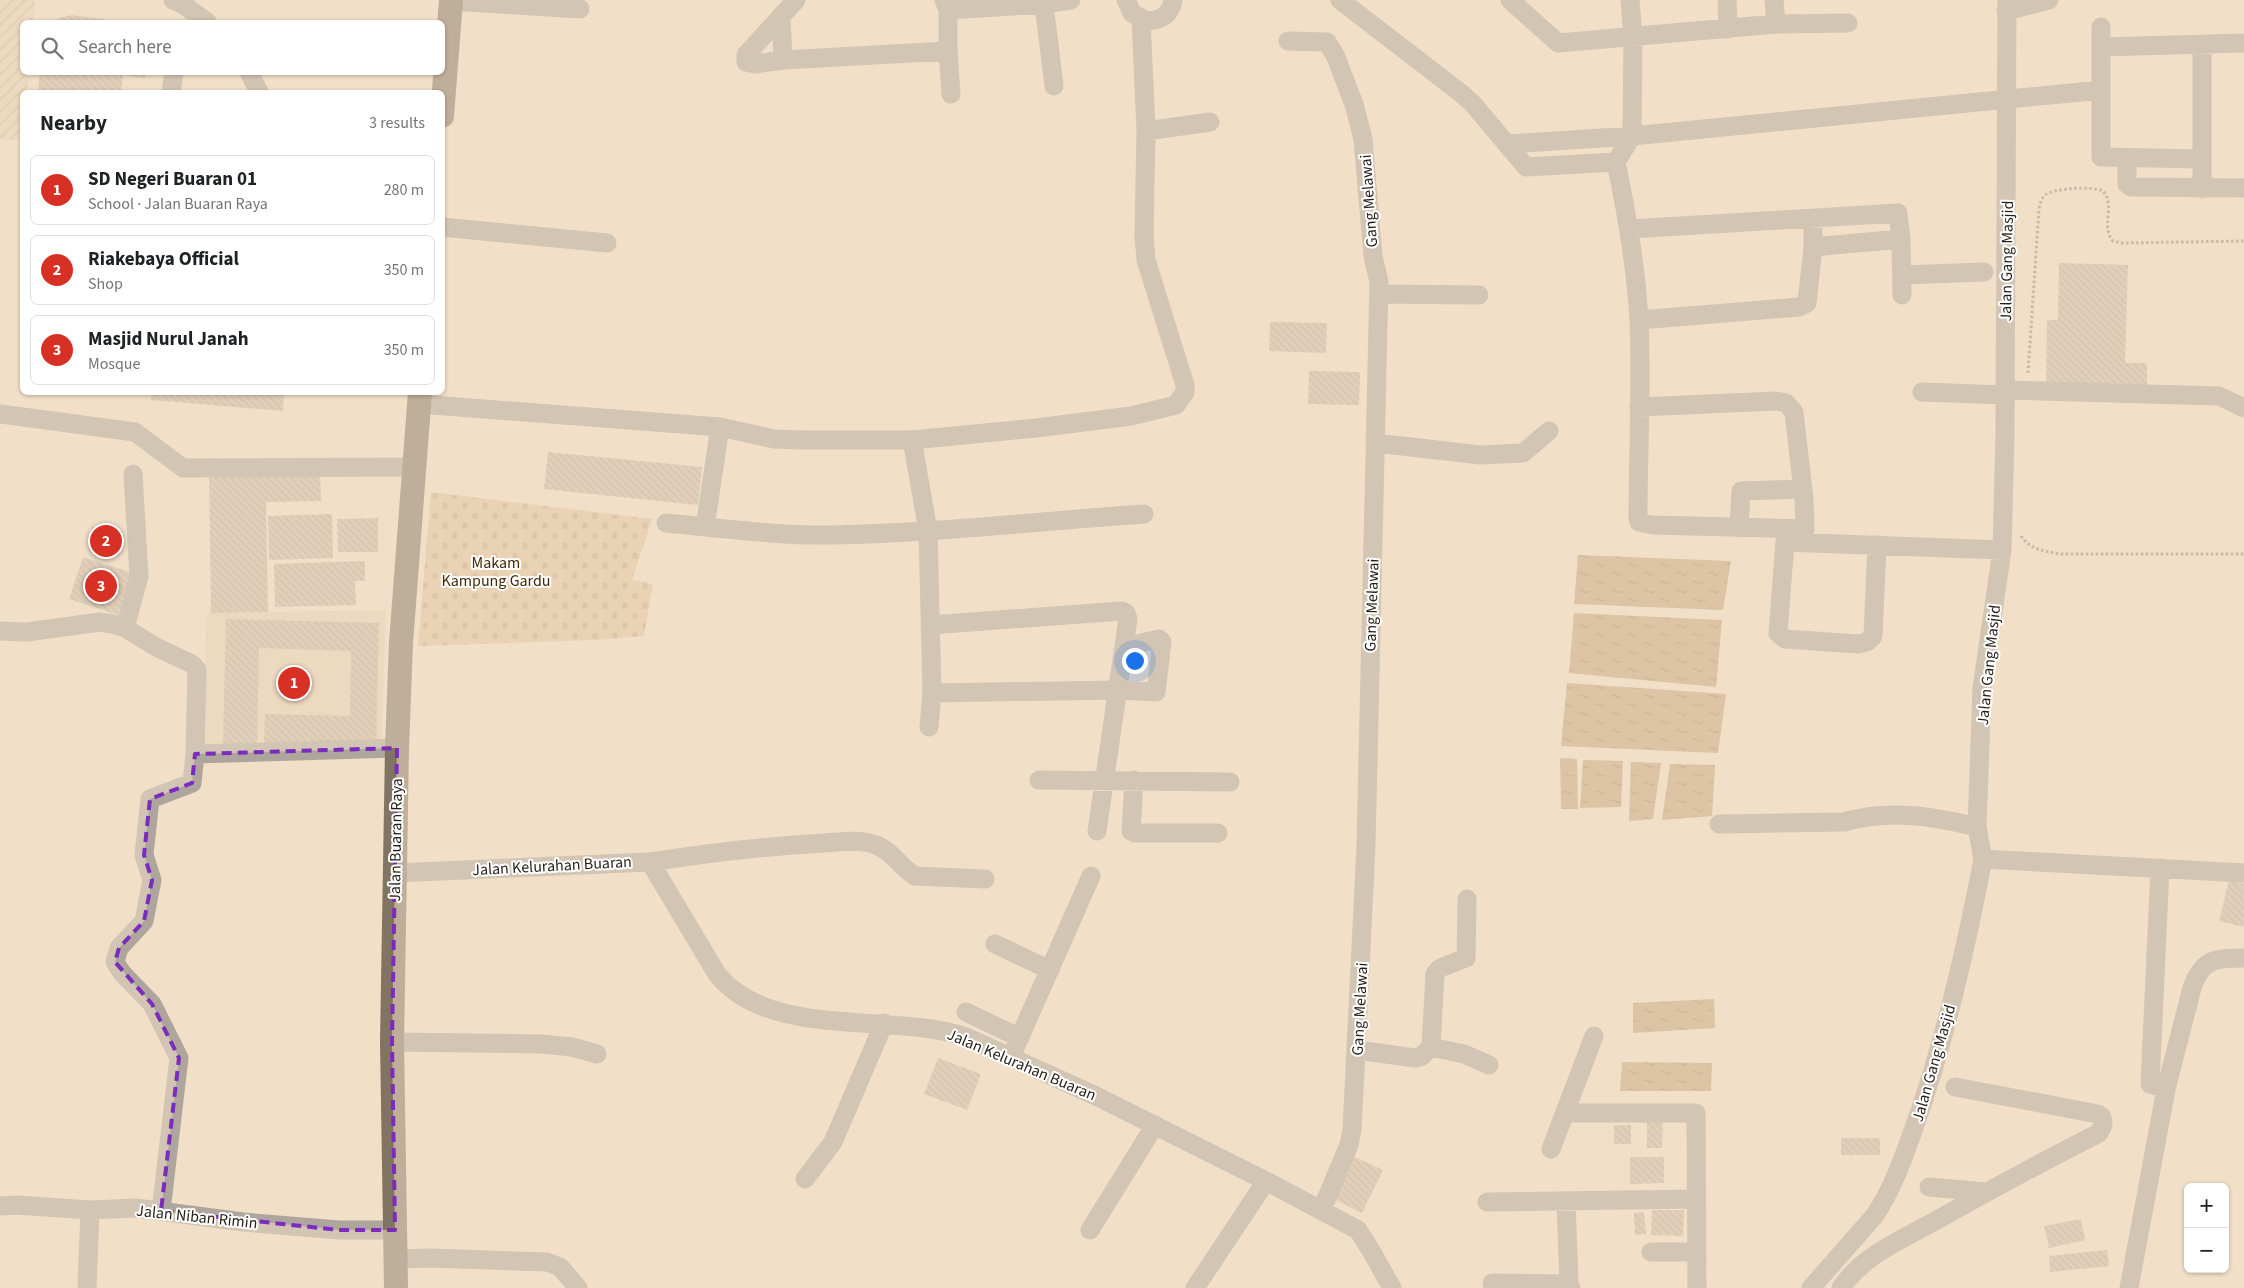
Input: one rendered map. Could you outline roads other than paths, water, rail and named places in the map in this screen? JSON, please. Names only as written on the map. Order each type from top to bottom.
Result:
[{"type":"main road","points":[[444,90],[451,0]]},
{"type":"main road","name":"Jalan Buaran Raya","points":[[396,1288],[394,1259],[392,1042],[397,748],[401,643],[420,398]]},
{"type":"street","points":[[451,0],[580,9]]},
{"type":"street","points":[[796,0],[745,58],[746,62],[755,64],[783,60],[948,51]]},
{"type":"street","points":[[951,94],[946,5],[1044,4],[1071,0]]},
{"type":"street","points":[[1126,0],[1132,14],[1141,19],[1154,21],[1162,18],[1168,12],[1173,0]]},
{"type":"street","points":[[1340,0],[1462,94],[1522,165],[1530,169],[1616,162]]},
{"type":"street","points":[[1510,0],[1558,43],[1776,24],[1848,23]]},
{"type":"street","points":[[1630,0],[1633,37],[1632,136],[1616,162],[1630,229],[1639,320],[1639,522],[1653,526],[1739,528],[1786,536],[1877,545],[2002,550]]},
{"type":"street","points":[[1727,0],[1728,29]]},
{"type":"street","points":[[1774,0],[1776,24]]},
{"type":"street","points":[[2006,6],[2049,0]]},
{"type":"street","points":[[177,1],[179,20]]},
{"type":"street","points":[[177,1],[204,20]]},
{"type":"street","points":[[1044,4],[1054,86]]},
{"type":"street","name":"Jalan Gang Masjid","points":[[1811,1288],[1875,1215],[1884,1202],[1899,1169],[1938,1054],[1983,859],[1977,827],[1982,688],[2002,550],[2005,392],[2006,6]]},
{"type":"street","points":[[780,16],[783,60]]},
{"type":"street","points":[[420,398],[720,427],[774,439],[912,440],[1036,428],[1131,416],[1176,405],[1182,398],[1185,385],[1146,260],[1144,235],[1146,130],[1141,19]]},
{"type":"street","points":[[2101,27],[2101,157],[2202,159]]},
{"type":"street","name":"Gang Melawai","points":[[1288,41],[1327,42],[1335,55],[1354,104],[1363,139],[1369,221],[1380,294],[1366,846],[1357,1050],[1349,1145],[1322,1209]]},
{"type":"street","points":[[2101,47],[2244,43]]},
{"type":"street","points":[[2202,45],[2202,188]]},
{"type":"street","points":[[171,90],[174,75]]},
{"type":"street","points":[[250,75],[258,90]]},
{"type":"street","points":[[1506,144],[1632,136],[2101,90]]},
{"type":"street","points":[[1146,130],[1210,122]]},
{"type":"street","points":[[2127,159],[2127,184],[2129,186],[2244,188]]},
{"type":"street","points":[[1630,229],[1898,213],[1901,239],[1902,295]]},
{"type":"street","points":[[1639,320],[1799,307],[1808,303],[1813,247],[1813,218]]},
{"type":"street","points":[[445,227],[607,243]]},
{"type":"street","points":[[1813,247],[1901,239]]},
{"type":"street","points":[[1902,275],[1984,272]]},
{"type":"street","points":[[1380,294],[1479,295]]},
{"type":"street","points":[[1922,392],[2219,396],[2244,408]]},
{"type":"street","points":[[1638,407],[1776,401],[1786,403],[1794,412],[1806,526],[1805,529],[1786,536]]},
{"type":"street","points":[[0,414],[134,432],[183,468],[415,467]]},
{"type":"street","points":[[705,527],[720,427]]},
{"type":"street","points":[[1376,443],[1480,456],[1523,452],[1549,431]]},
{"type":"street","points":[[912,440],[928,530],[932,693],[928,727]]},
{"type":"street","points":[[125,628],[139,576],[133,474]]},
{"type":"street","points":[[1739,528],[1741,491],[1801,489]]},
{"type":"street","points":[[666,524],[778,534],[833,535],[1144,514]]},
{"type":"street","points":[[1786,536],[1779,636],[1784,639],[1858,644],[1867,642],[1873,636],[1877,545]]},
{"type":"street","points":[[930,625],[1122,611],[1126,613],[1128,619],[1097,831]]},
{"type":"street","points":[[0,631],[27,632],[100,622],[125,628],[156,647],[192,664],[197,670],[195,754],[192,783],[150,799],[144,856],[152,880],[144,921],[119,948],[115,962],[152,1004],[179,1058],[161,1211]]},
{"type":"street","points":[[932,693],[1117,690],[1154,693],[1157,691],[1162,642],[1159,639],[1124,646]]},
{"type":"street","points":[[195,754],[397,748]]},
{"type":"street","points":[[1039,780],[1230,782]]},
{"type":"street","points":[[1134,780],[1131,831],[1218,833]]},
{"type":"street","points":[[1719,824],[1844,822],[1863,816],[1897,814],[1952,821],[1977,827]]},
{"type":"street","points":[[650,862],[796,844],[854,842],[873,844],[886,850],[907,871],[915,876],[985,879]]},
{"type":"street","points":[[1983,859],[2244,873]]},
{"type":"street","name":"Jalan Kelurahan Buaran","points":[[395,873],[650,862],[712,966],[726,986],[745,998],[777,1011],[810,1019],[884,1023],[946,1030],[1012,1057],[1155,1125],[1322,1209],[1358,1230],[1374,1254],[1392,1288]]},
{"type":"street","points":[[2160,868],[2150,1084],[2166,1089]]},
{"type":"street","points":[[1012,1057],[1091,876]]},
{"type":"street","points":[[1357,1050],[1415,1058],[1422,1056],[1431,1047],[1434,974],[1440,968],[1466,958],[1467,899]]},
{"type":"street","points":[[994,944],[1050,970]]},
{"type":"street","points":[[2129,1288],[2166,1089],[2197,975],[2208,962],[2223,958],[2244,958]]},
{"type":"street","points":[[966,1012],[1020,1038]]},
{"type":"street","points":[[805,1179],[833,1142],[884,1023]]},
{"type":"street","points":[[1551,1149],[1594,1036]]},
{"type":"street","points":[[392,1042],[541,1044],[572,1047],[597,1054]]},
{"type":"street","points":[[1431,1047],[1464,1054],[1489,1065]]},
{"type":"street","points":[[1841,1288],[1853,1272],[1872,1257],[1986,1192],[2099,1133],[2103,1125],[2102,1117],[2098,1114],[1955,1087]]},
{"type":"street","points":[[1565,1113],[1696,1114],[1697,1288]]},
{"type":"street","points":[[1090,1230],[1155,1125]]},
{"type":"street","points":[[1195,1288],[1266,1181]]},
{"type":"street","points":[[1929,1187],[1986,1192]]},
{"type":"street","points":[[1487,1202],[1696,1199]]},
{"type":"street","points":[[1492,1283],[1570,1286],[1566,1201]]},
{"type":"street","name":"Jalan Niban Rimin","points":[[0,1206],[17,1205],[90,1210],[136,1208],[243,1222],[339,1230],[395,1230]]},
{"type":"street","points":[[86,1288],[90,1210]]},
{"type":"street","points":[[1651,1252],[1697,1252]]},
{"type":"street","points":[[394,1259],[430,1258],[547,1262],[560,1267],[578,1288]]},
{"type":"water","points":[[1578,555],[1731,561],[1723,610],[1574,604]]},
{"type":"water","points":[[1574,613],[1722,620],[1716,687],[1569,673]]},
{"type":"water","points":[[1567,683],[1726,694],[1718,753],[1561,746]]},
{"type":"water","points":[[1560,758],[1577,759],[1578,809],[1561,809]]},
{"type":"water","points":[[1583,760],[1623,761],[1621,807],[1580,808]]},
{"type":"water","points":[[1631,762],[1661,763],[1653,819],[1629,821]]},
{"type":"water","points":[[1670,764],[1715,765],[1712,816],[1662,820]]},
{"type":"water","points":[[1714,999],[1715,1028],[1633,1033],[1633,1003]]},
{"type":"water","points":[[1622,1062],[1712,1063],[1711,1091],[1620,1091]]},
{"type":"place","name":"Riakebaya Official","points":[[106,541]]},
{"type":"place","name":"Masjid Nurul Janah","points":[[101,586]]},
{"type":"place","name":"SD Negeri Buaran 01","points":[[294,683]]},
{"type":"park label","name":"Makam Kampung Gardu","points":[[496,571]]}]
